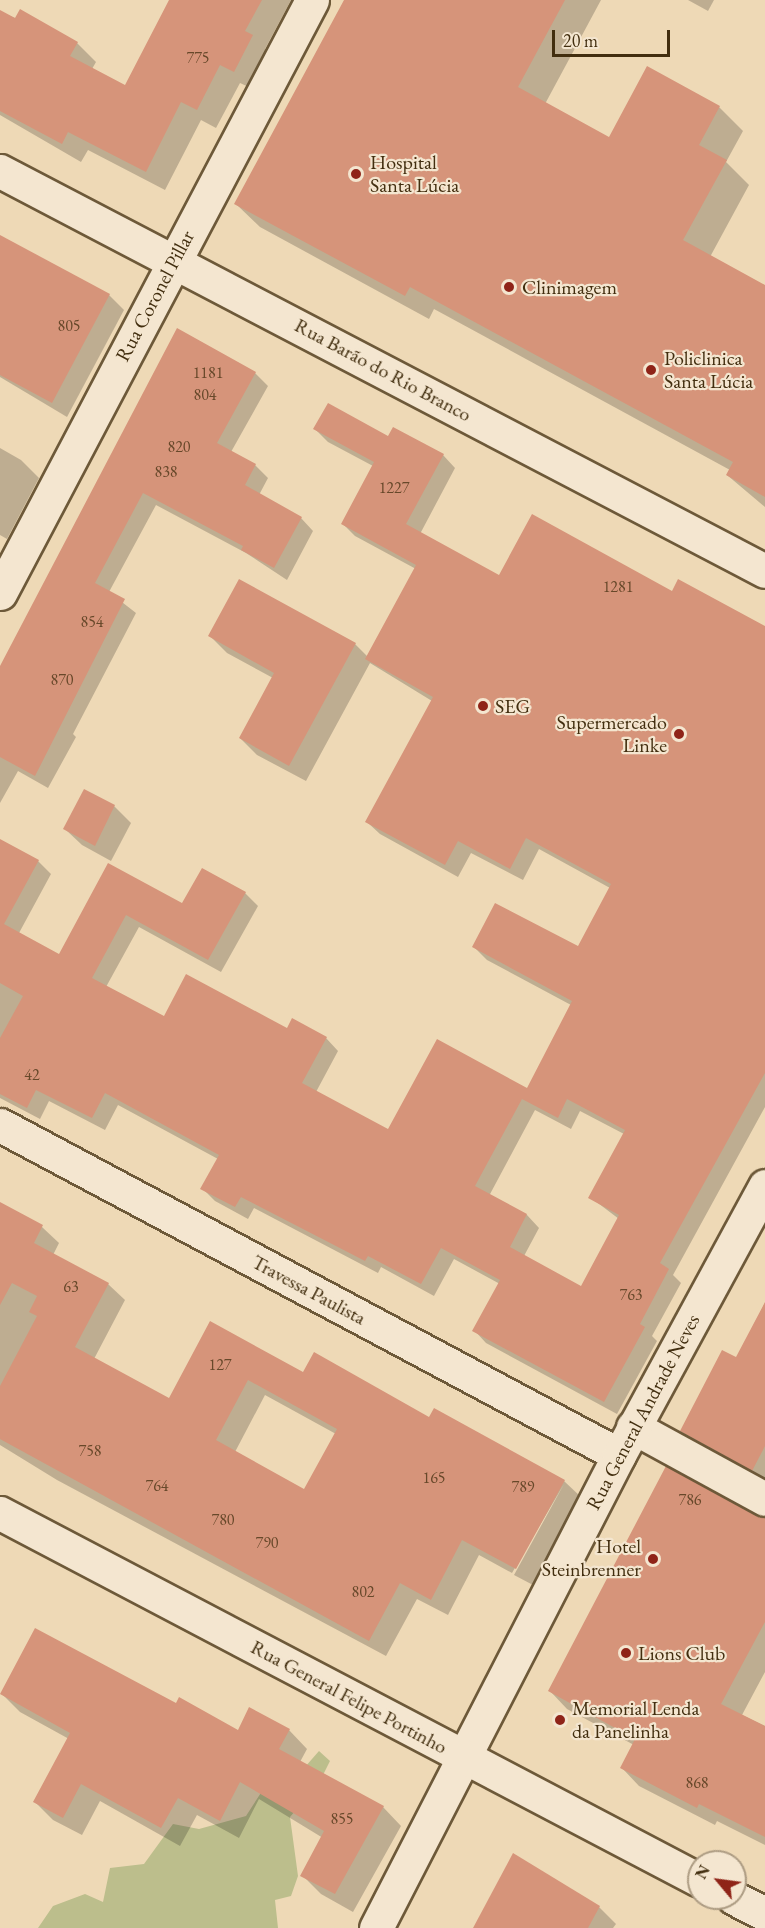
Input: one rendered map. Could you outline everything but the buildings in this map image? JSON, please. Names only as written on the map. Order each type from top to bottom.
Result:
[{"type":"street","name":"Rua Coronel Pillar","points":[[0,593],[312,0]]},
{"type":"street","name":"Rua Barão do Rio Branco","points":[[0,171],[765,571]]},
{"type":"street","name":"Travessa Paulista","points":[[0,1125],[626,1441],[765,1499]]},
{"type":"street","name":"Rua General Andrade Neves","points":[[376,1928],[626,1441],[765,1186]]},
{"type":"street","name":"Rua General Felipe Portinho","points":[[0,1514],[687,1874]]},
{"type":"street","points":[[747,1905],[765,1914]]},
{"type":"green space","points":[[319,1751],[330,1761],[319,1783],[290,1817],[298,1876],[291,1896],[275,1900],[278,1928],[38,1928],[53,1906],[85,1894],[103,1902],[110,1868],[144,1864],[173,1824],[199,1829],[246,1816],[266,1785],[305,1767]]},
{"type":"place","name":"Hospital Santa Lúcia","points":[[356,174]]},
{"type":"place","name":"Clinimagem","points":[[509,287]]},
{"type":"place","name":"Policlinica Santa Lúcia","points":[[651,370]]},
{"type":"place","name":"SEG","points":[[483,706]]},
{"type":"place","name":"Supermercado Linke","points":[[679,734]]},
{"type":"place","name":"Hotel Steinbrenner","points":[[653,1559]]},
{"type":"place","name":"Lions Club","points":[[626,1653]]},
{"type":"place","name":"Memorial Lenda da Panelinha","points":[[560,1720]]}]
